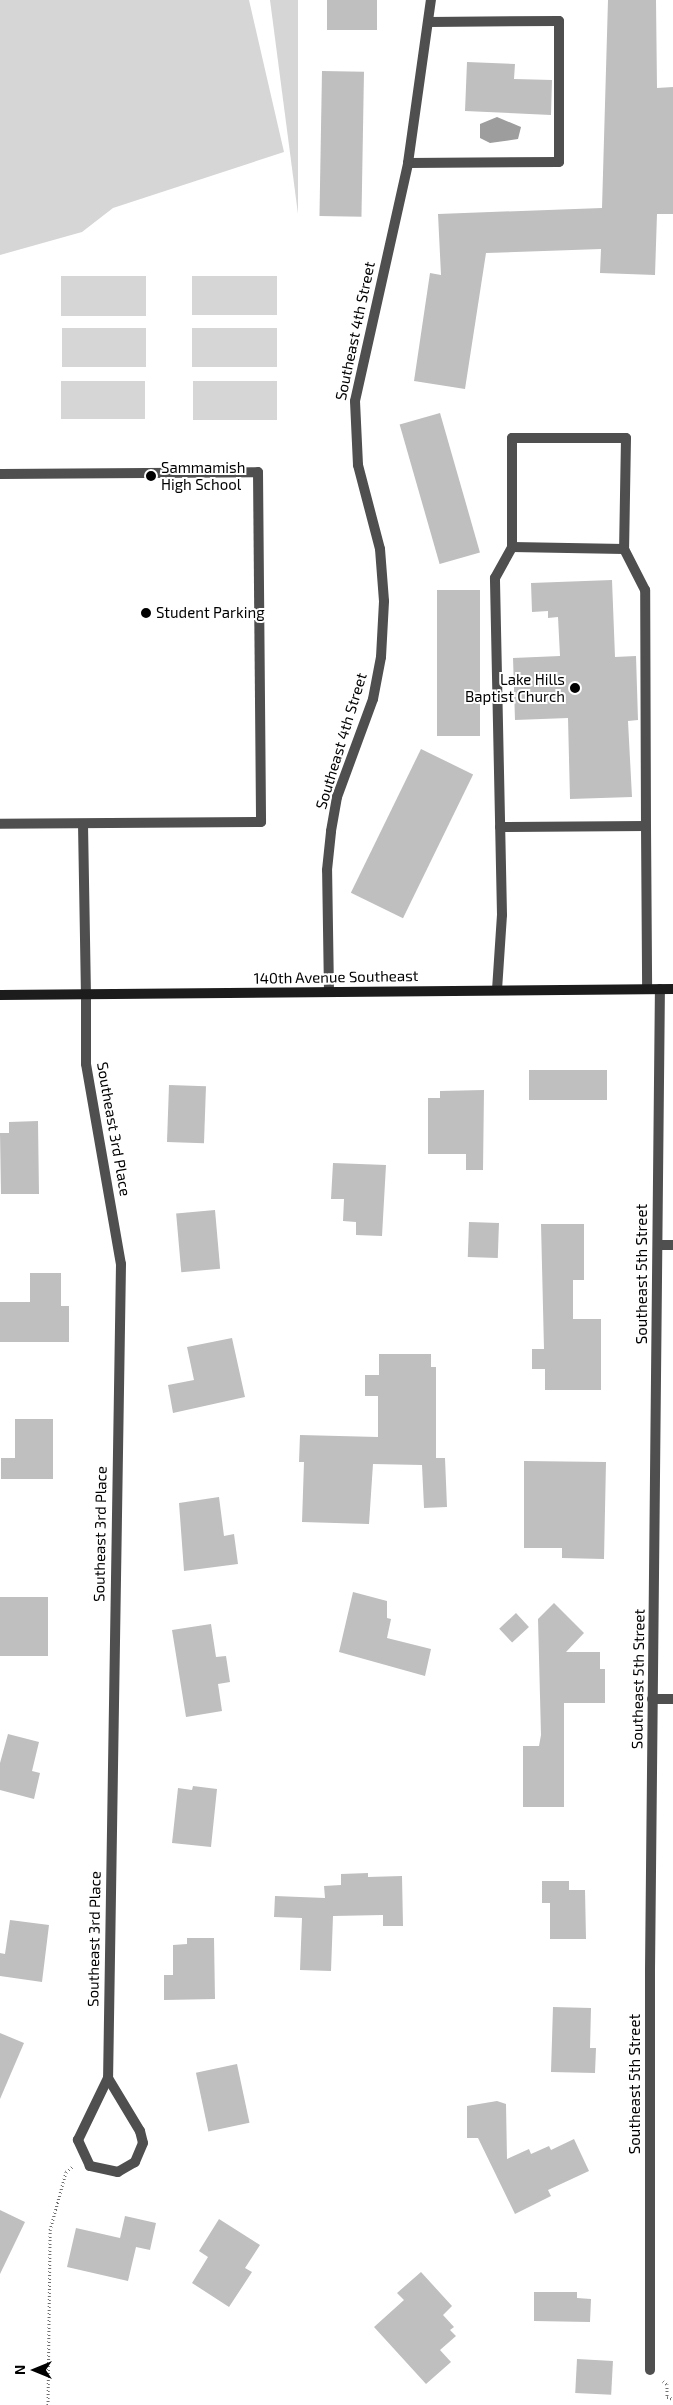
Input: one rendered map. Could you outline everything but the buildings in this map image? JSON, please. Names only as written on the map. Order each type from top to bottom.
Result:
[{"type":"street","name":"Southeast 4th Street","points":[[329,992],[327,870],[331,831],[337,797],[372,699],[381,657],[384,601],[380,549],[358,465],[355,401],[408,163],[431,0]]},
{"type":"street","points":[[408,163],[559,162],[558,21],[429,22]]},
{"type":"street","points":[[497,990],[502,915],[495,578],[512,547],[512,438],[626,438],[624,549],[645,590],[647,989]]},
{"type":"street","points":[[0,474],[258,472],[261,822],[0,824]]},
{"type":"street","points":[[512,547],[624,549]]},
{"type":"street","name":"Southeast 3rd Place","points":[[83,824],[86,1064],[121,1264],[108,2078],[78,2140],[90,2166],[118,2172],[135,2162],[143,2143],[140,2130],[108,2078]]},
{"type":"street","points":[[500,828],[646,826]]},
{"type":"street","name":"Southeast 5th Street","points":[[650,2370],[652,1699],[660,989]]},
{"type":"street","name":"140th Avenue Southeast","points":[[0,995],[673,989]]},
{"type":"street","points":[[658,1245],[673,1245]]},
{"type":"street","points":[[652,1699],[673,1699]]},
{"type":"path","points":[[48,2405],[50,2230],[66,2172]]},
{"type":"path","points":[[650,2370],[667,2384],[667,2397],[673,2399]]},
{"type":"shaded area","points":[[0,0],[249,0],[284,152],[113,208],[82,232],[0,255]]},
{"type":"shaded area","points":[[270,0],[298,0],[298,214]]},
{"type":"shaded area","points":[[497,117],[521,127],[518,139],[490,143],[480,138],[480,124]]},
{"type":"shaded area","points":[[61,276],[146,276],[146,316],[61,316]]},
{"type":"shaded area","points":[[192,276],[277,276],[277,315],[192,315]]},
{"type":"shaded area","points":[[62,328],[146,328],[146,367],[62,367]]},
{"type":"shaded area","points":[[192,328],[277,328],[277,367],[192,367]]},
{"type":"shaded area","points":[[61,381],[145,381],[145,419],[61,419]]},
{"type":"shaded area","points":[[193,381],[277,381],[277,420],[193,420]]},
{"type":"place","name":"Sammamish High School","points":[[151,476]]},
{"type":"place","name":"Student Parking","points":[[146,613]]},
{"type":"place","name":"Lake Hills Baptist Church","points":[[575,688]]}]
